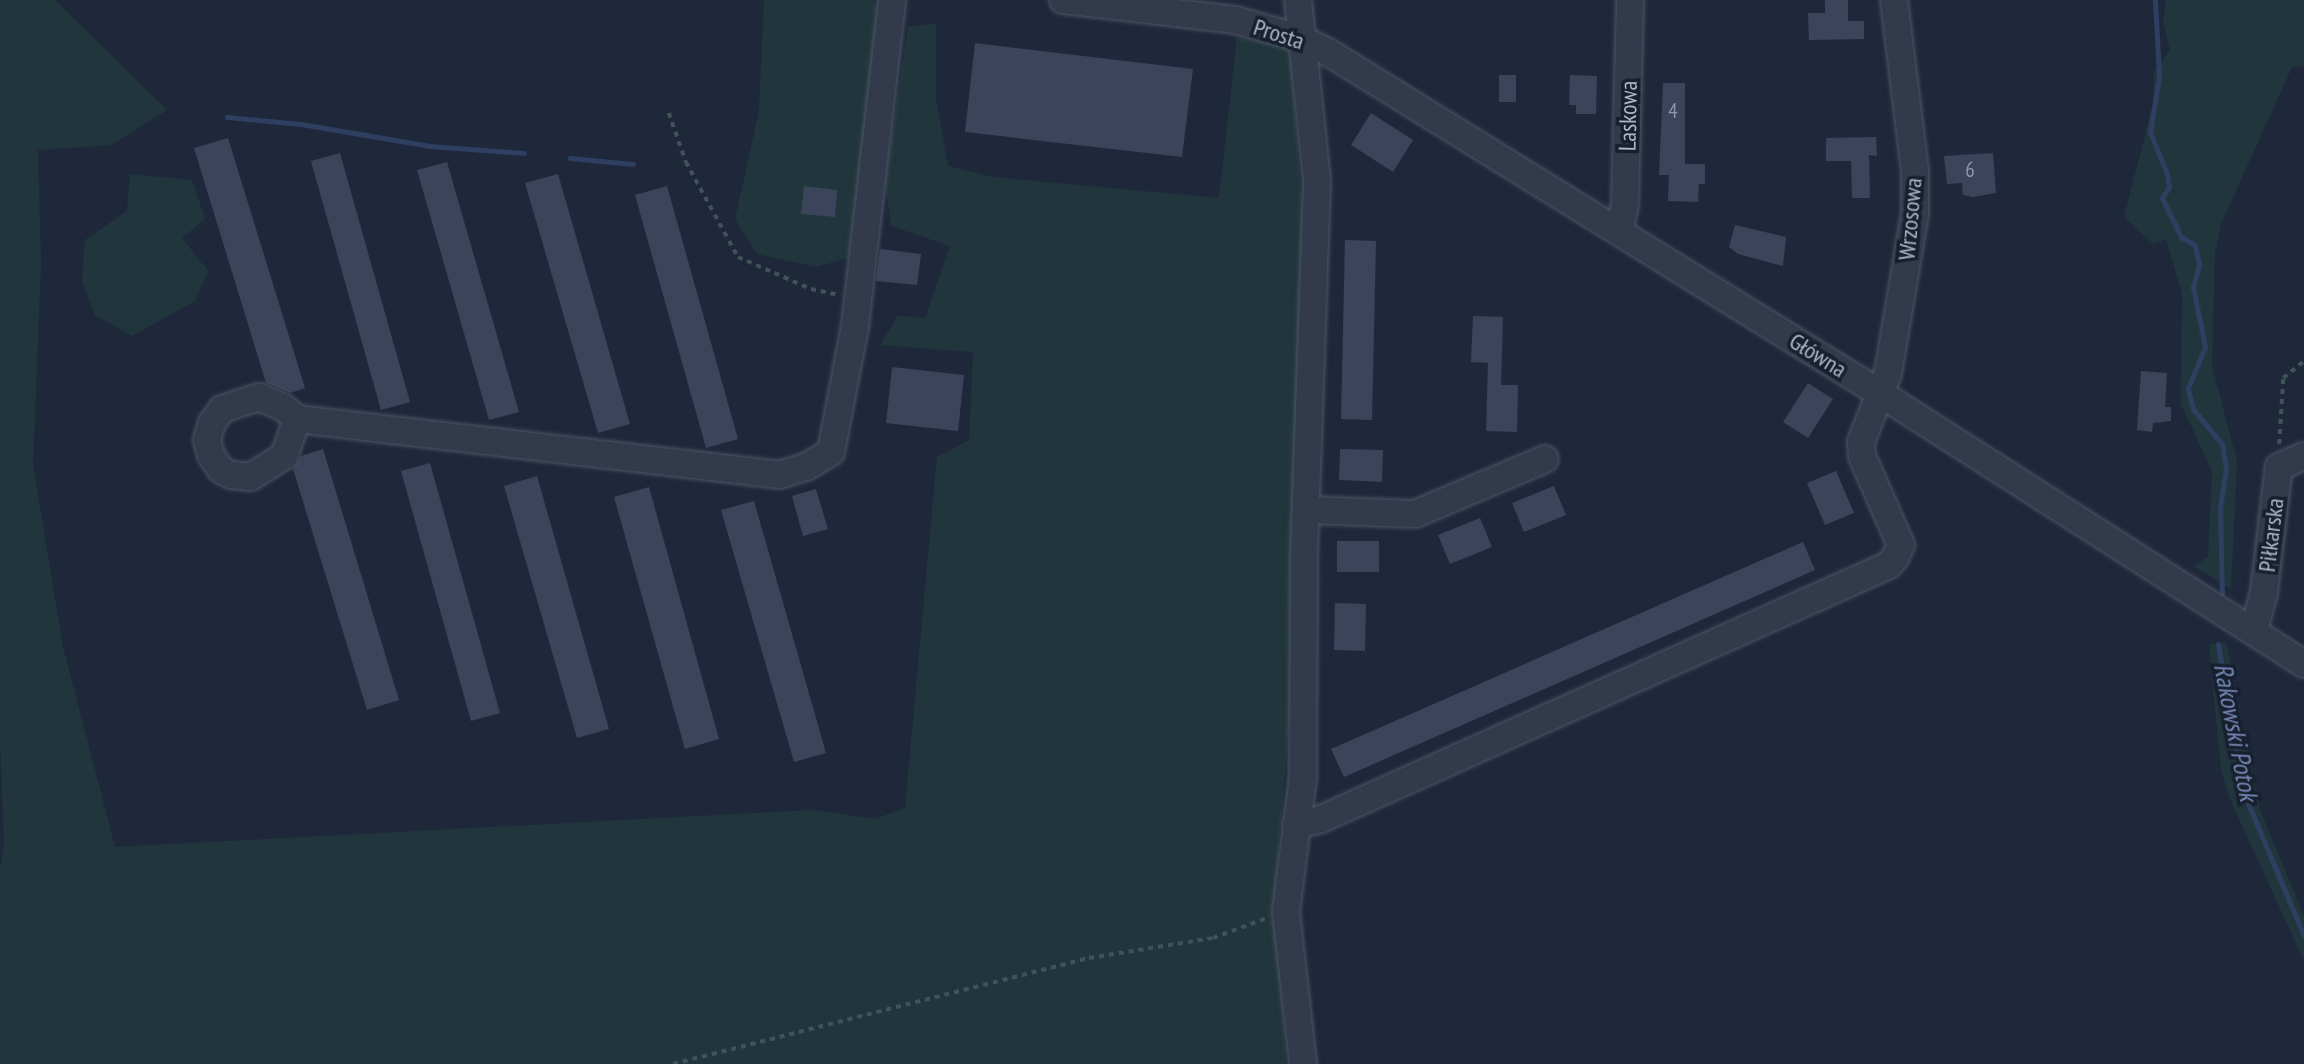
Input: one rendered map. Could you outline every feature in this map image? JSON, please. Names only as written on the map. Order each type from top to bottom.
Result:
[{"type":"street","points":[[297,419],[779,475],[831,452],[858,299],[892,0]]},
{"type":"street","name":"Prosta","points":[[1063,0],[1235,20],[1299,38],[1328,52]]},
{"type":"street","points":[[1298,0],[1299,38],[1317,159],[1303,776],[1286,912],[1303,1064]]},
{"type":"street","name":"Laskowa","points":[[1619,231],[1625,205],[1630,0]]},
{"type":"street","name":"Wrzosowa","points":[[1296,825],[1321,820],[1889,565],[1901,545],[1862,456],[1861,442],[1881,394],[1915,214],[1915,171],[1894,0]]},
{"type":"street","name":"Główna","points":[[1328,52],[1881,394],[2304,664]]},
{"type":"street","name":"Piłkarska","points":[[2254,630],[2264,592],[2279,467],[2304,456]]},
{"type":"street","points":[[1308,510],[1415,514],[1545,459]]},
{"type":"path","points":[[669,113],[686,162],[738,257],[811,289],[858,299]]},
{"type":"path","points":[[2279,467],[2283,378],[2304,361]]},
{"type":"path","points":[[673,1064],[1089,958],[1213,938],[1286,912]]},
{"type":"green space","points":[[0,0],[55,0],[167,110],[111,145],[38,150],[41,263],[33,465],[63,647],[115,847],[813,810],[875,819],[905,808],[937,457],[969,440],[973,352],[880,345],[898,316],[925,318],[950,246],[891,226],[885,180],[908,27],[936,23],[936,99],[948,166],[993,177],[1219,198],[1237,37],[1290,47],[1303,219],[1290,708],[1275,899],[1286,1064],[0,1064],[0,869],[4,843],[0,740]]},
{"type":"green space","points":[[764,0],[874,0],[880,18],[848,258],[816,267],[757,254],[735,219],[759,111]]},
{"type":"green space","points":[[2166,0],[2304,0],[2304,66],[2292,67],[2221,224],[2215,253],[2212,366],[2237,461],[2231,589],[2194,566],[2208,557],[2212,471],[2181,404],[2182,293],[2166,239],[2153,244],[2124,217],[2153,104],[2154,71],[2170,50],[2163,22]]},
{"type":"green space","points":[[130,174],[192,180],[205,219],[182,238],[208,271],[195,301],[132,336],[95,315],[82,281],[85,240],[127,211]]},
{"type":"green space","points":[[2226,642],[2260,810],[2304,916],[2304,961],[2230,799],[2221,770],[2209,645]]},
{"type":"building","points":[[1825,0],[1848,0],[1848,21],[1864,21],[1864,39],[1809,40],[1808,13],[1825,13]]},
{"type":"building","points":[[975,43],[1193,69],[1182,157],[965,132]]},
{"type":"building","points":[[1499,75],[1516,75],[1516,102],[1499,102]]},
{"type":"building","points":[[1570,75],[1597,76],[1596,114],[1576,114],[1576,105],[1569,105]]},
{"type":"building","points":[[1663,83],[1685,83],[1685,164],[1705,164],[1705,184],[1699,184],[1698,202],[1668,201],[1669,175],[1659,175]]},
{"type":"building","points":[[1371,113],[1413,140],[1393,172],[1351,145]]},
{"type":"building","points":[[1876,137],[1877,156],[1869,155],[1870,198],[1852,198],[1851,161],[1826,161],[1826,138]]},
{"type":"building","points":[[228,138],[305,388],[290,393],[266,383],[194,148]]},
{"type":"building","points":[[340,153],[410,402],[381,410],[311,161]]},
{"type":"building","points":[[1993,153],[1996,193],[1973,197],[1963,195],[1962,183],[1947,184],[1944,156]]},
{"type":"building","points":[[447,162],[519,412],[489,420],[417,170]]},
{"type":"building","points":[[558,174],[630,424],[598,433],[525,183]]},
{"type":"building","points":[[667,186],[738,439],[706,448],[635,195]]},
{"type":"building","points":[[804,186],[837,190],[835,217],[801,214]]},
{"type":"building","points":[[1735,225],[1786,237],[1783,266],[1738,254],[1729,247]]},
{"type":"building","points":[[1345,240],[1376,241],[1372,420],[1341,419]]},
{"type":"building","points":[[880,249],[921,254],[917,285],[876,281]]},
{"type":"building","points":[[1473,316],[1503,317],[1501,385],[1518,385],[1517,432],[1486,431],[1488,363],[1471,362]]},
{"type":"building","points":[[892,367],[964,375],[958,431],[886,423]]},
{"type":"building","points":[[2141,371],[2167,373],[2165,407],[2171,407],[2171,421],[2153,423],[2152,432],[2137,430]]},
{"type":"building","points":[[1808,383],[1833,399],[1808,438],[1783,422]]},
{"type":"building","points":[[323,449],[399,700],[367,710],[293,469],[301,456]]},
{"type":"building","points":[[1340,449],[1383,450],[1382,482],[1339,480]]},
{"type":"building","points":[[430,463],[500,713],[471,721],[401,471]]},
{"type":"building","points":[[1836,471],[1854,513],[1825,525],[1807,483]]},
{"type":"building","points":[[537,476],[609,729],[577,738],[504,486]]},
{"type":"building","points":[[1554,486],[1566,515],[1524,532],[1512,503]]},
{"type":"building","points":[[649,487],[719,739],[685,749],[614,497]]},
{"type":"building","points":[[816,489],[828,529],[803,536],[792,496]]},
{"type":"building","points":[[754,501],[826,753],[794,762],[721,510]]},
{"type":"building","points":[[1480,518],[1492,547],[1450,564],[1438,535]]},
{"type":"building","points":[[1337,541],[1379,541],[1379,572],[1337,572]]},
{"type":"building","points":[[1803,542],[1815,570],[1344,777],[1331,749]]},
{"type":"building","points":[[1335,603],[1366,604],[1365,651],[1334,650]]},
{"type":"waterway","name":"Rakowski Potok","points":[[2155,0],[2159,77],[2150,132],[2167,174],[2169,187],[2162,198],[2181,237],[2195,245],[2199,265],[2193,287],[2205,347],[2188,388],[2193,409],[2222,444],[2226,469],[2220,508],[2222,593]]},
{"type":"waterway","points":[[227,117],[301,124],[430,146],[524,153]]},
{"type":"waterway","points":[[570,158],[633,164]]},
{"type":"waterway","name":"Rakowski Potok","points":[[2218,644],[2242,789],[2304,936]]}]
